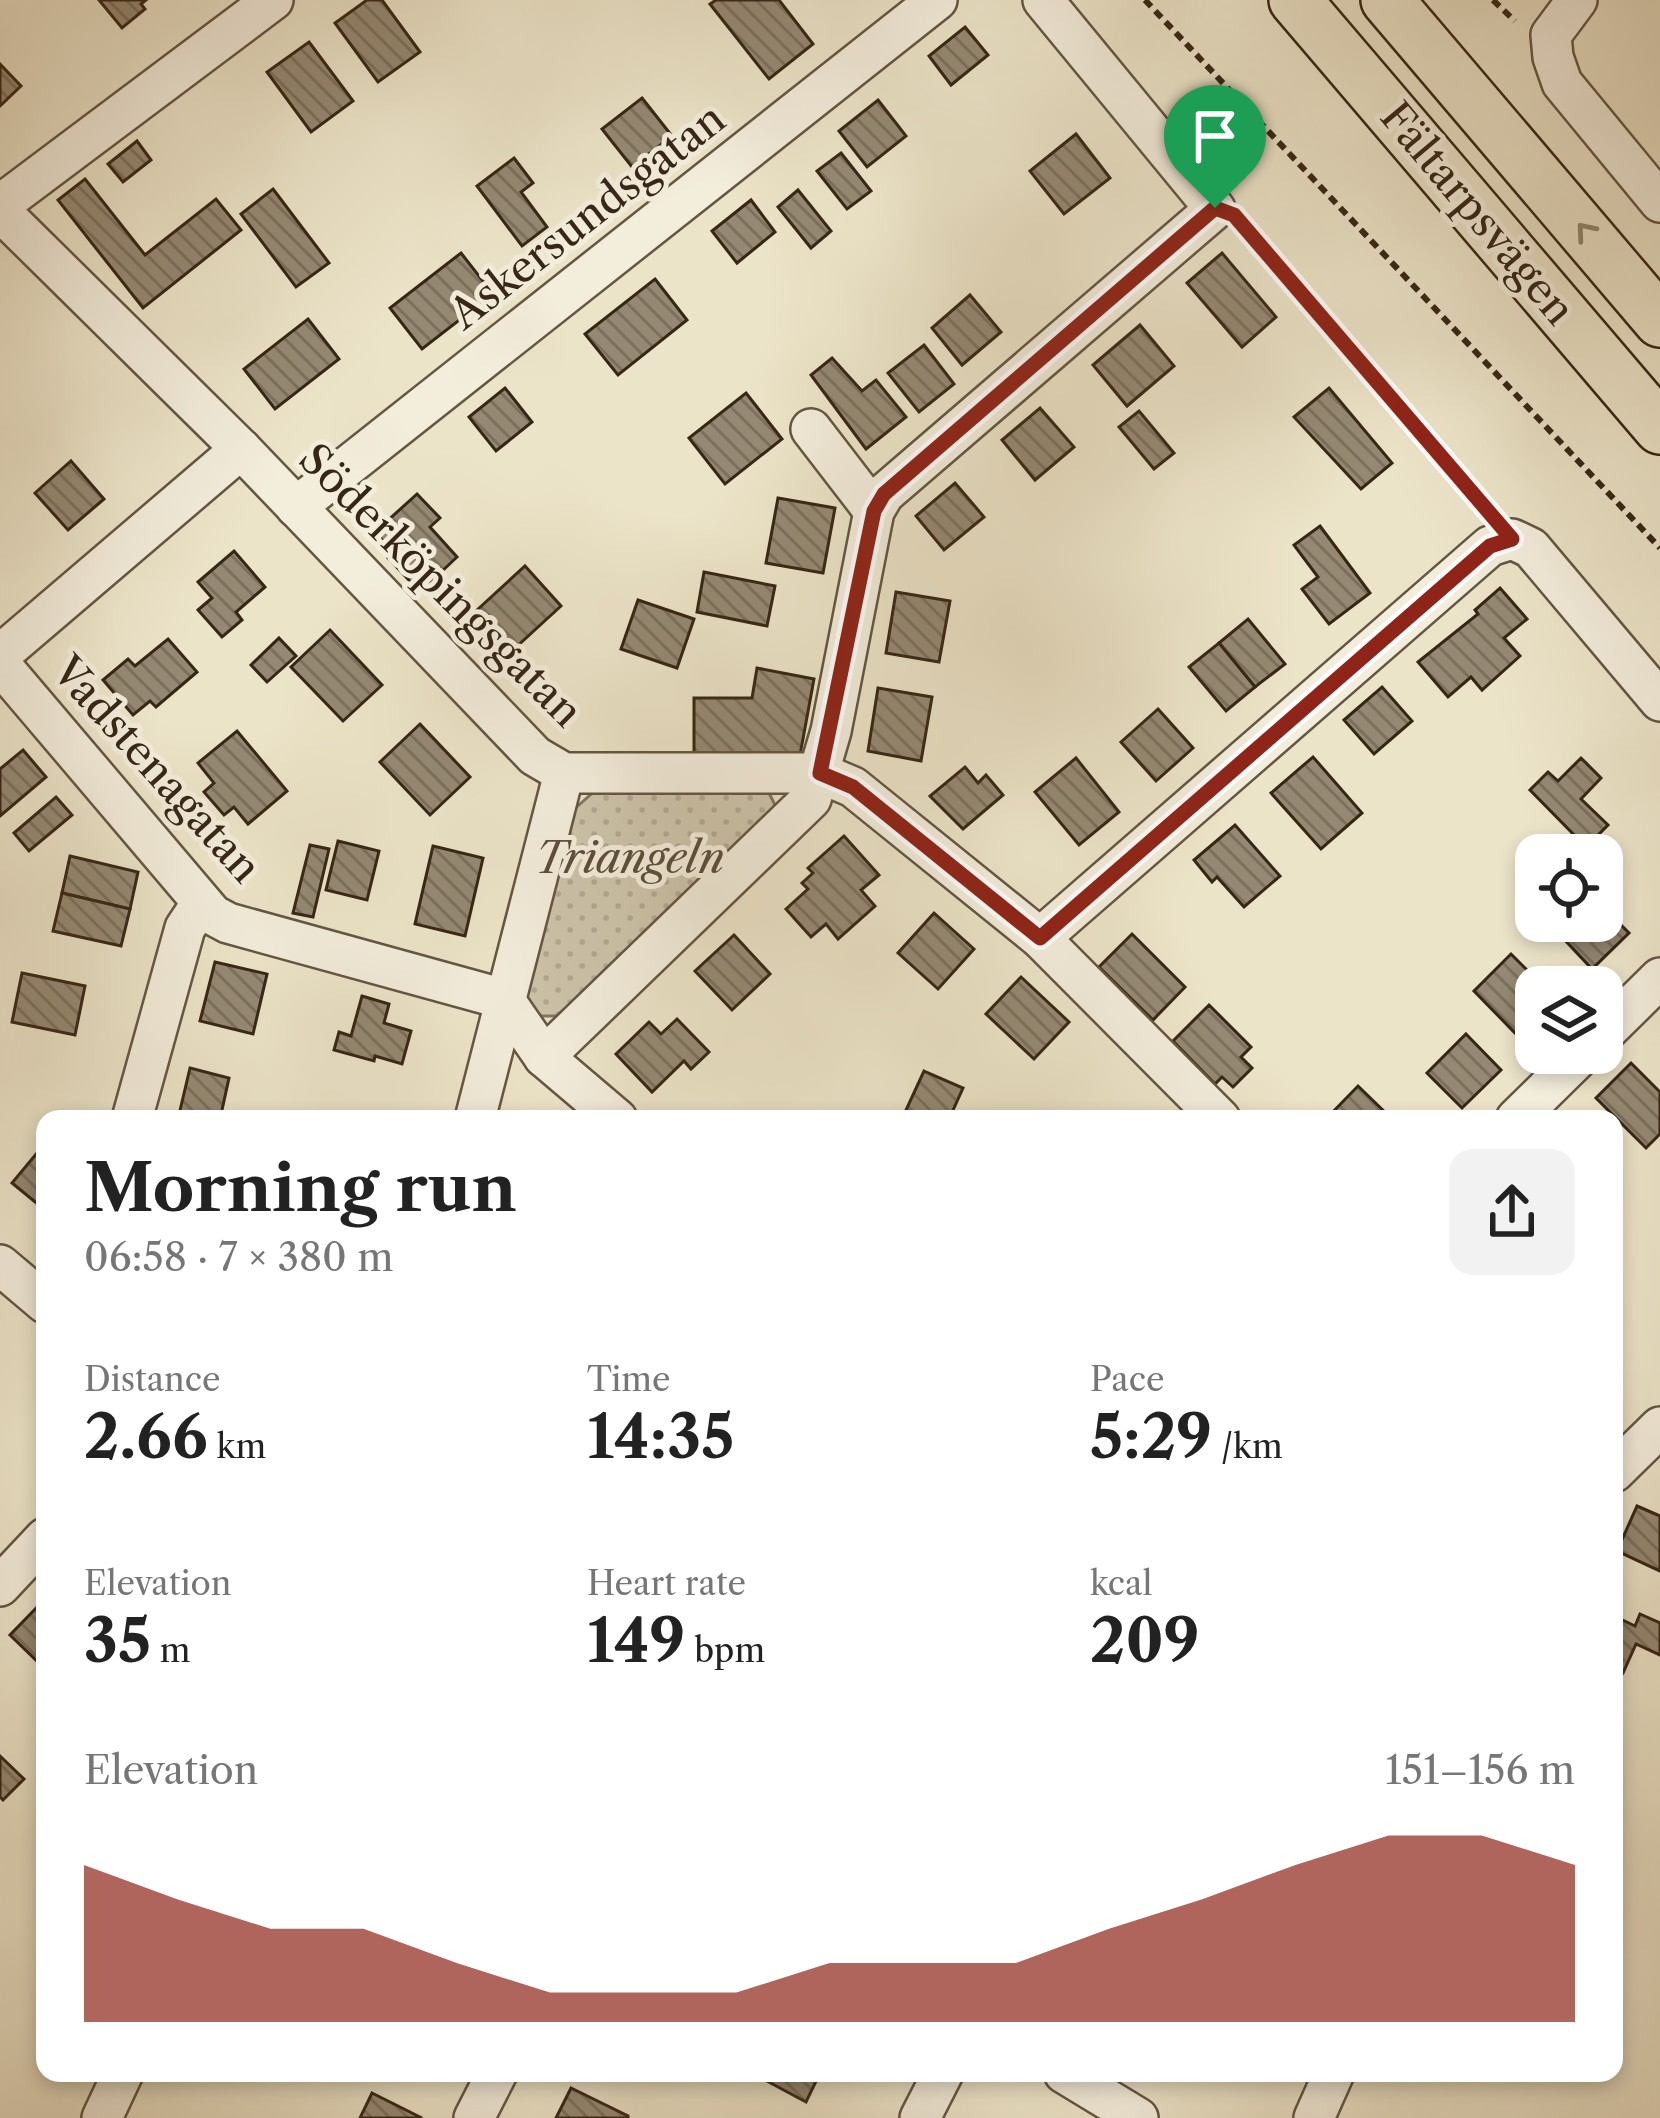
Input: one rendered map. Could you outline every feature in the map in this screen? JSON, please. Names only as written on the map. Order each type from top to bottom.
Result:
[{"type":"main road","name":"Fältarpsvägen","points":[[1295,0],[1660,428]]},
{"type":"main road","name":"Fältarpsvägen","points":[[1388,0],[1660,321]]},
{"type":"street","points":[[0,208],[273,0]]},
{"type":"street","name":"Askersundsgatan","points":[[296,506],[937,0]]},
{"type":"street","points":[[544,1057],[801,812],[820,773],[874,511],[884,494],[1215,208],[1043,0]]},
{"type":"street","points":[[1577,0],[1551,35],[1552,57],[1562,83],[1660,202]]},
{"type":"street","name":"Söderköpingsgatan","points":[[0,208],[241,449],[535,756],[564,773],[820,773],[853,787],[1040,938],[1211,1110]]},
{"type":"street","points":[[811,429],[874,511]]},
{"type":"street","points":[[0,660],[241,449]]},
{"type":"street","points":[[1040,938],[1490,546],[1512,539],[1532,548],[1660,701]]},
{"type":"street","name":"Vadstenagatan","points":[[0,660],[200,904],[228,923],[503,999]]},
{"type":"street","points":[[478,1110],[564,773]]},
{"type":"street","points":[[134,1110],[185,928],[200,904]]},
{"type":"street","points":[[1623,1014],[1660,978]]},
{"type":"street","points":[[503,999],[544,1057],[606,1110]]},
{"type":"street","points":[[1525,1110],[1562,1074]]},
{"type":"street","points":[[0,1265],[36,1295]]},
{"type":"street","points":[[1623,1463],[1660,1427]]},
{"type":"street","points":[[0,1586],[36,1548]]},
{"type":"street","points":[[102,2118],[119,2082]]},
{"type":"street","points":[[474,2118],[492,2082]]},
{"type":"street","points":[[920,2118],[938,2082]]},
{"type":"street","points":[[1079,2082],[1138,2118]]},
{"type":"street","points":[[1314,2118],[1330,2082]]},
{"type":"path","points":[[1145,0],[1660,548]]},
{"type":"path","points":[[1215,208],[1234,215],[1512,539]]},
{"type":"green space","name":"Triangeln","points":[[597,789],[767,789],[777,809],[560,1016],[538,1016],[522,1000],[571,812]]},
{"type":"building","points":[[99,0],[146,0],[141,4],[145,9],[122,28]]},
{"type":"building","points":[[367,0],[382,0],[420,52],[378,82],[335,23]]},
{"type":"building","points":[[716,0],[779,0],[813,44],[769,79],[710,4]]},
{"type":"building","points":[[965,27],[988,55],[951,85],[929,56]]},
{"type":"building","points":[[309,42],[353,101],[311,132],[267,72]]},
{"type":"building","points":[[0,64],[21,86],[0,106]]},
{"type":"building","points":[[642,98],[672,136],[632,167],[602,129]]},
{"type":"building","points":[[878,100],[906,136],[867,167],[839,131]]},
{"type":"building","points":[[1076,134],[1110,178],[1064,214],[1030,171]]},
{"type":"building","points":[[137,141],[151,160],[123,182],[108,164]]},
{"type":"building","points":[[841,153],[871,191],[847,209],[817,171]]},
{"type":"building","points":[[514,158],[533,183],[521,192],[547,227],[522,246],[477,186]]},
{"type":"building","points":[[85,179],[145,255],[216,199],[241,230],[143,308],[58,200]]},
{"type":"building","points":[[273,189],[329,263],[296,287],[241,214]]},
{"type":"building","points":[[798,190],[831,231],[811,248],[778,207]]},
{"type":"building","points":[[751,200],[775,232],[737,263],[712,231]]},
{"type":"building","points":[[461,253],[493,294],[422,349],[390,308]]},
{"type":"building","points":[[1222,253],[1276,317],[1242,347],[1187,283]]},
{"type":"building","points":[[655,279],[687,320],[618,375],[585,334]]},
{"type":"building","points":[[970,295],[1001,332],[962,365],[932,328]]},
{"type":"building","points":[[308,319],[339,359],[275,409],[244,369]]},
{"type":"building","points":[[1140,325],[1174,366],[1127,406],[1093,365]]},
{"type":"building","points":[[924,345],[954,384],[919,412],[888,373]]},
{"type":"building","points":[[832,358],[862,391],[876,380],[906,417],[866,449],[811,375]]},
{"type":"building","points":[[505,388],[532,422],[496,451],[469,417]]},
{"type":"building","points":[[1329,388],[1392,463],[1361,489],[1294,417]]},
{"type":"building","points":[[746,393],[782,439],[725,484],[689,438]]},
{"type":"building","points":[[1040,408],[1074,447],[1035,480],[1002,440]]},
{"type":"building","points":[[1139,411],[1174,453],[1154,469],[1119,427]]},
{"type":"building","points":[[71,461],[104,499],[68,530],[35,493]]},
{"type":"building","points":[[955,483],[984,517],[944,550],[916,516]]},
{"type":"building","points":[[417,494],[440,518],[430,527],[457,557],[420,592],[388,558],[394,553],[375,532]]},
{"type":"building","points":[[778,498],[835,508],[823,573],[766,563]]},
{"type":"building","points":[[1320,526],[1370,593],[1329,624],[1302,589],[1318,577],[1294,545]]},
{"type":"building","points":[[234,551],[265,587],[236,612],[242,620],[222,637],[198,610],[212,598],[198,582]]},
{"type":"building","points":[[525,566],[561,606],[502,660],[465,621]]},
{"type":"building","points":[[704,572],[775,586],[767,626],[697,612]]},
{"type":"building","points":[[1500,588],[1527,619],[1504,638],[1520,656],[1482,690],[1471,677],[1448,697],[1418,662],[1478,614],[1475,610]]},
{"type":"building","points":[[896,592],[950,601],[939,662],[886,653]]},
{"type":"building","points":[[638,600],[694,619],[677,668],[621,649]]},
{"type":"building","points":[[1248,619],[1285,664],[1255,687],[1219,643]]},
{"type":"building","points":[[330,630],[382,685],[343,721],[291,667]]},
{"type":"building","points":[[279,638],[296,656],[267,682],[251,665]]},
{"type":"building","points":[[168,639],[197,672],[156,707],[150,701],[133,715],[103,680],[128,659],[135,666]]},
{"type":"building","points":[[1219,643],[1255,687],[1226,711],[1189,667]]},
{"type":"building","points":[[757,668],[814,679],[800,755],[694,755],[694,698],[752,698]]},
{"type":"building","points":[[1382,687],[1412,721],[1374,754],[1344,720]]},
{"type":"building","points":[[878,688],[932,697],[921,761],[868,751]]},
{"type":"building","points":[[1158,709],[1193,748],[1156,781],[1121,742]]},
{"type":"building","points":[[420,724],[470,777],[430,815],[380,762]]},
{"type":"building","points":[[237,731],[287,791],[248,824],[234,807],[224,815],[204,792],[214,783],[198,763]]},
{"type":"building","points":[[23,750],[46,777],[0,816],[0,769]]},
{"type":"building","points":[[1313,757],[1362,813],[1321,849],[1271,793]]},
{"type":"building","points":[[1076,758],[1119,812],[1079,845],[1035,792]]},
{"type":"building","points":[[1581,758],[1601,778],[1581,799],[1608,825],[1599,834],[1573,834],[1530,790],[1548,772],[1558,781]]},
{"type":"building","points":[[965,767],[978,783],[986,775],[1003,795],[963,829],[930,796]]},
{"type":"building","points":[[56,797],[72,815],[29,851],[14,833]]},
{"type":"building","points":[[1235,825],[1280,876],[1244,907],[1217,877],[1212,882],[1194,860]]},
{"type":"building","points":[[844,836],[879,875],[861,890],[875,906],[838,939],[826,924],[811,937],[786,909],[808,889],[802,883],[813,873],[808,868]]},
{"type":"building","points":[[338,841],[379,851],[367,900],[326,890]]},
{"type":"building","points":[[310,845],[329,849],[313,917],[293,913]]},
{"type":"building","points":[[433,846],[483,858],[465,936],[415,924]]},
{"type":"building","points":[[70,856],[138,872],[130,909],[62,893]]},
{"type":"building","points":[[62,893],[130,909],[121,946],[53,931]]},
{"type":"building","points":[[934,913],[974,949],[938,989],[898,953]]},
{"type":"building","points":[[1132,934],[1185,987],[1153,1020],[1099,967]]},
{"type":"building","points":[[734,935],[770,974],[732,1010],[695,971]]},
{"type":"building","points":[[1567,942],[1620,942],[1595,966],[1589,966]]},
{"type":"building","points":[[1511,954],[1523,966],[1515,966],[1515,1033],[1474,991]]},
{"type":"building","points":[[215,962],[267,974],[253,1034],[200,1021]]},
{"type":"building","points":[[22,973],[85,986],[75,1035],[12,1022]]},
{"type":"building","points":[[1021,977],[1069,1022],[1034,1059],[986,1014]]},
{"type":"building","points":[[362,996],[389,1004],[384,1023],[411,1031],[402,1064],[334,1050],[339,1032],[351,1036]]},
{"type":"building","points":[[1209,1005],[1251,1047],[1241,1057],[1252,1068],[1233,1087],[1222,1077],[1215,1084],[1173,1041]]},
{"type":"building","points":[[677,1019],[709,1052],[691,1069],[684,1061],[652,1092],[616,1054],[649,1022],[661,1034]]},
{"type":"building","points":[[1466,1034],[1501,1070],[1462,1108],[1427,1073]]},
{"type":"building","points":[[1631,1063],[1660,1092],[1660,1134],[1646,1148],[1623,1125],[1623,1110],[1608,1110],[1596,1098]]},
{"type":"building","points":[[190,1068],[229,1078],[222,1110],[180,1110]]},
{"type":"building","points":[[924,1071],[963,1088],[953,1110],[906,1110]]},
{"type":"building","points":[[1358,1086],[1383,1110],[1335,1110]]},
{"type":"building","points":[[36,1154],[36,1203],[12,1183]]},
{"type":"building","points":[[1637,1506],[1660,1516],[1660,1571],[1623,1554],[1623,1538]]},
{"type":"building","points":[[36,1608],[36,1660],[10,1635]]},
{"type":"building","points":[[1640,1614],[1660,1623],[1660,1655],[1636,1644],[1623,1673],[1623,1620],[1635,1626]]},
{"type":"building","points":[[0,1756],[24,1779],[3,1800],[0,1797]]},
{"type":"building","points":[[769,2082],[816,2082],[806,2102]]},
{"type":"building","points":[[571,2088],[628,2116],[628,2118],[556,2118]]},
{"type":"building","points":[[372,2093],[422,2118],[360,2118]]},
{"type":"route","points":[[1215,208],[1234,215],[1512,539],[1490,546],[1040,938],[853,787],[820,773],[874,511],[884,494],[1215,208]]}]
